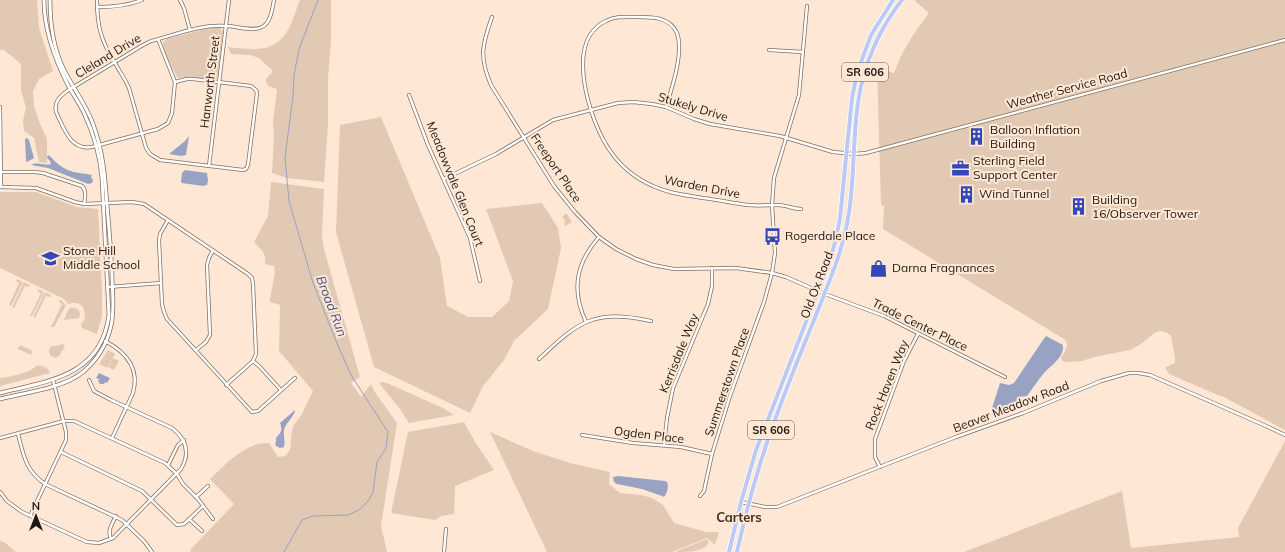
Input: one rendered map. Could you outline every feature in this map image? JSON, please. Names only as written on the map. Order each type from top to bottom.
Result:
[{"type":"main road","name":"Old Ox Road","points":[[729,552],[756,450],[829,263],[836,239],[840,218],[852,98],[857,73],[871,35],[893,0]]},
{"type":"main road","name":"Old Ox Road","points":[[737,552],[758,468],[842,246],[851,197],[859,100],[866,70],[876,43],[888,19],[902,0]]},
{"type":"street","points":[[44,0],[45,18],[50,43],[58,66],[72,88]]},
{"type":"street","points":[[0,399],[54,386],[82,373],[95,360],[104,341],[109,315],[110,287],[105,203],[98,146],[85,114],[63,69],[55,47],[51,22],[50,0]]},
{"type":"street","points":[[97,0],[98,22],[101,35],[129,88],[141,134],[150,154],[160,160],[243,170],[246,169],[248,165],[257,93],[254,87],[187,79],[175,82],[158,39]]},
{"type":"street","points":[[97,7],[114,7],[142,0]]},
{"type":"street","points":[[180,0],[184,8],[190,30]]},
{"type":"street","name":"Hanworth Street","points":[[209,166],[229,0]]},
{"type":"street","name":"Cleland Drive","points":[[175,82],[172,113],[168,123],[158,129],[98,146],[84,148],[77,146],[72,142],[56,112],[55,107],[60,97],[72,88],[143,45],[158,39],[206,26],[226,26],[255,29],[262,27],[268,23],[270,19],[274,0]]},
{"type":"street","points":[[772,273],[775,253],[772,205],[774,178],[800,95],[807,6]]},
{"type":"street","name":"Freeport Place","points":[[492,17],[482,52],[486,73],[491,85],[563,198],[588,227],[599,237],[636,260],[653,265],[674,269],[736,268],[772,273],[825,294]]},
{"type":"street","points":[[591,110],[587,95],[584,68],[583,56],[585,46],[597,27],[606,21],[620,17],[658,18],[667,22],[676,32],[679,46],[675,80],[666,107]]},
{"type":"street","name":"Weather Service Road","points":[[854,154],[866,153],[886,148],[1285,40]]},
{"type":"street","points":[[769,50],[804,52]]},
{"type":"street","name":"Meadowvale Glen Court","points":[[409,95],[428,145],[470,238],[480,281]]},
{"type":"street","name":"Stukely Drive","points":[[444,179],[482,161],[553,120],[618,103],[633,102],[666,107],[697,120],[717,126],[787,138],[825,150],[854,154]]},
{"type":"street","points":[[0,107],[0,187],[36,188],[84,204],[140,203],[148,206],[248,274],[252,280],[257,348],[256,356],[253,361],[226,385]]},
{"type":"street","name":"Warden Drive","points":[[591,110],[600,136],[611,152],[627,169],[645,182],[670,192],[738,204],[785,206],[801,210]]},
{"type":"street","points":[[0,172],[43,173],[82,186],[85,188],[86,192],[84,204]]},
{"type":"street","points":[[168,220],[159,238],[163,307],[166,317],[226,385],[250,410],[254,412],[258,411],[295,378]]},
{"type":"street","points":[[586,322],[579,305],[577,287],[579,271],[585,257],[599,237]]},
{"type":"street","points":[[196,351],[206,342],[210,335],[207,268],[208,260],[213,250]]},
{"type":"street","name":"Kerrisdale Way","points":[[664,445],[668,410],[673,388],[706,309],[712,286],[712,268]]},
{"type":"street","name":"Summerstown Place","points":[[700,496],[704,491],[712,454],[732,390],[764,302],[772,273]]},
{"type":"street","points":[[110,287],[161,283]]},
{"type":"street","name":"Trade Center Place","points":[[825,294],[884,316],[1005,377]]},
{"type":"street","points":[[539,359],[575,328],[586,322],[600,318],[620,316],[651,321]]},
{"type":"street","name":"Rock Haven Way","points":[[880,467],[875,457],[875,439],[904,361],[918,334]]},
{"type":"street","points":[[0,393],[53,380],[66,375],[84,364],[104,341]]},
{"type":"street","points":[[104,341],[122,351],[131,362],[135,382],[135,387],[127,407],[112,438]]},
{"type":"street","points":[[253,361],[281,390]]},
{"type":"street","name":"Beaver Meadow Road","points":[[741,502],[768,508],[777,507],[1023,413],[1101,381],[1134,373],[1150,375],[1285,435]]},
{"type":"street","points":[[30,516],[66,440],[64,421],[53,380]]},
{"type":"street","points":[[0,492],[7,501],[30,516],[88,542],[99,543],[111,539],[177,474],[184,464],[186,456],[184,440],[180,433],[94,391],[89,380]]},
{"type":"street","points":[[0,438],[64,421],[74,421],[168,465],[213,519]]},
{"type":"street","points":[[18,434],[28,468],[37,478],[45,484],[116,516],[127,524],[144,541],[152,552]]},
{"type":"street","name":"Ogden Place","points":[[582,435],[681,447],[712,454]]},
{"type":"street","points":[[168,465],[178,446],[184,440]]},
{"type":"street","points":[[60,452],[138,488],[179,526],[184,524],[203,506]]},
{"type":"street","points":[[196,497],[208,486]]},
{"type":"street","points":[[111,539],[109,530],[116,516]]},
{"type":"street","points":[[189,519],[202,532]]},
{"type":"street","points":[[444,552],[446,529]]},
{"type":"shaded area","points":[[0,0],[37,0],[39,28],[53,71],[39,79],[33,91],[34,106],[47,139],[47,163],[39,162],[34,138],[24,131],[23,120],[26,108],[21,90],[21,64],[4,50],[0,50]]},
{"type":"shaded area","points":[[300,0],[331,0],[328,124],[324,182],[287,178],[272,173],[274,134],[273,123],[277,89],[268,86],[266,79],[273,71],[259,58],[250,55],[231,54],[228,47],[260,49],[281,40],[292,21]]},
{"type":"shaded area","points":[[1285,0],[1285,430],[1222,396],[1169,374],[1166,367],[1175,363],[1175,358],[1171,336],[1166,332],[1160,331],[1154,333],[1141,344],[1130,350],[1094,357],[1082,361],[1065,362],[1061,358],[1067,346],[1064,339],[883,229],[884,206],[881,205],[877,68],[894,73],[909,42],[929,13],[915,1]]},
{"type":"shaded area","points":[[209,28],[220,28],[223,32],[217,78],[212,80],[190,77],[178,78],[166,54],[163,42],[167,39]]},
{"type":"shaded area","points":[[381,117],[440,258],[447,306],[468,317],[492,317],[509,301],[513,281],[486,209],[542,203],[558,228],[561,248],[548,309],[514,341],[504,360],[483,386],[470,413],[374,367],[336,232],[340,125]]},
{"type":"shaded area","points":[[271,182],[324,189],[322,236],[324,249],[360,377],[351,383],[361,397],[371,384],[374,391],[397,423],[381,526],[387,552],[191,552],[190,550],[234,504],[210,479],[236,455],[252,446],[269,443],[278,457],[285,456],[290,450],[294,425],[302,414],[313,391],[279,351],[280,305],[270,302],[275,272],[274,266],[265,264],[264,254],[254,242],[268,216]]},
{"type":"shaded area","points":[[0,192],[36,192],[77,207],[98,209],[102,316],[97,334],[82,328],[81,325],[84,321],[85,313],[80,304],[68,304],[64,299],[0,268]]},
{"type":"shaded area","points":[[567,214],[572,222],[565,226],[565,220],[562,217]]},
{"type":"shaded area","points":[[17,279],[23,282],[11,306],[9,305],[19,283],[16,281]]},
{"type":"shaded area","points":[[24,282],[30,285],[29,287],[25,286],[14,308],[12,307]]},
{"type":"shaded area","points":[[38,289],[44,292],[32,316],[30,316],[41,293],[37,291]]},
{"type":"shaded area","points":[[45,292],[51,295],[50,297],[46,296],[35,318],[33,317]]},
{"type":"shaded area","points":[[60,299],[66,305],[54,327],[51,327],[62,304],[59,302]]},
{"type":"shaded area","points":[[70,308],[75,308],[79,311],[79,318],[64,320]]},
{"type":"shaded area","points":[[63,344],[65,346],[59,356],[55,358],[50,355],[50,347]]},
{"type":"shaded area","points":[[20,345],[33,351],[31,355],[18,349]]},
{"type":"shaded area","points":[[108,350],[115,354],[107,368],[99,364]]},
{"type":"shaded area","points":[[113,358],[119,361],[114,370],[108,367]]},
{"type":"shaded area","points":[[36,366],[48,369],[50,373],[0,386],[0,378],[24,373]]},
{"type":"shaded area","points":[[379,383],[387,383],[443,408],[454,415],[409,423]]},
{"type":"shaded area","points":[[464,422],[475,442],[494,470],[455,486],[454,514],[441,516],[435,520],[391,513],[408,432]]},
{"type":"shaded area","points":[[490,432],[533,451],[570,463],[610,472],[609,484],[620,493],[641,495],[652,498],[663,505],[674,523],[706,532],[719,532],[715,545],[707,538],[672,552],[547,552]]},
{"type":"shaded area","points":[[1285,441],[1285,552],[964,552],[1122,491],[1131,548],[1239,537],[1238,528]]},
{"type":"shaded area","points":[[707,539],[709,543],[699,550],[686,552],[677,551]]},
{"type":"shaded area","points":[[0,541],[4,542],[16,552],[0,552]]},
{"type":"water","points":[[189,136],[186,155],[181,156],[169,154],[185,141]]},
{"type":"water","points":[[27,138],[29,140],[34,158],[27,162],[25,139]]},
{"type":"water","points":[[48,155],[67,170],[92,175],[92,183],[88,184],[48,168],[31,165],[36,163],[51,164],[47,158]]},
{"type":"water","points":[[185,170],[207,173],[207,185],[203,186],[182,183],[182,173]]},
{"type":"water","points":[[1046,336],[1063,345],[1063,350],[1059,357],[1044,373],[1027,396],[1019,397],[1015,407],[992,415],[992,408],[1000,383],[1009,385],[1014,383]]},
{"type":"water","points":[[99,373],[110,378],[107,383],[105,382],[104,384],[100,384],[98,381],[99,379],[96,378]]},
{"type":"water","points":[[295,410],[284,430],[284,447],[280,448],[276,446],[275,443],[276,438],[281,431],[280,423]]},
{"type":"water","points":[[618,476],[665,481],[668,484],[667,492],[664,497],[642,489],[617,484],[614,482],[613,477]]},
{"type":"waterway","name":"Broad Run","points":[[284,552],[302,520],[313,516],[348,515],[359,510],[369,500],[373,492],[377,462],[386,448],[388,432],[351,375],[336,341],[313,283],[289,201],[285,158],[293,96],[294,75],[299,49],[318,0]]},
{"type":"place","name":"Balloon Inflation Building","points":[[977,137]]},
{"type":"place","name":"Sterling Field Support Center","points":[[960,168]]},
{"type":"place","name":"Wind Tunnel","points":[[966,194]]},
{"type":"place","name":"Building 16/Observer Tower","points":[[1079,207]]},
{"type":"place","name":"Rogerdale Place","points":[[772,236]]},
{"type":"place","name":"Stone Hill Middle School","points":[[50,258]]},
{"type":"place","name":"Darna Fragnances","points":[[879,268]]},
{"type":"district","name":"Carters","points":[[739,517]]}]
